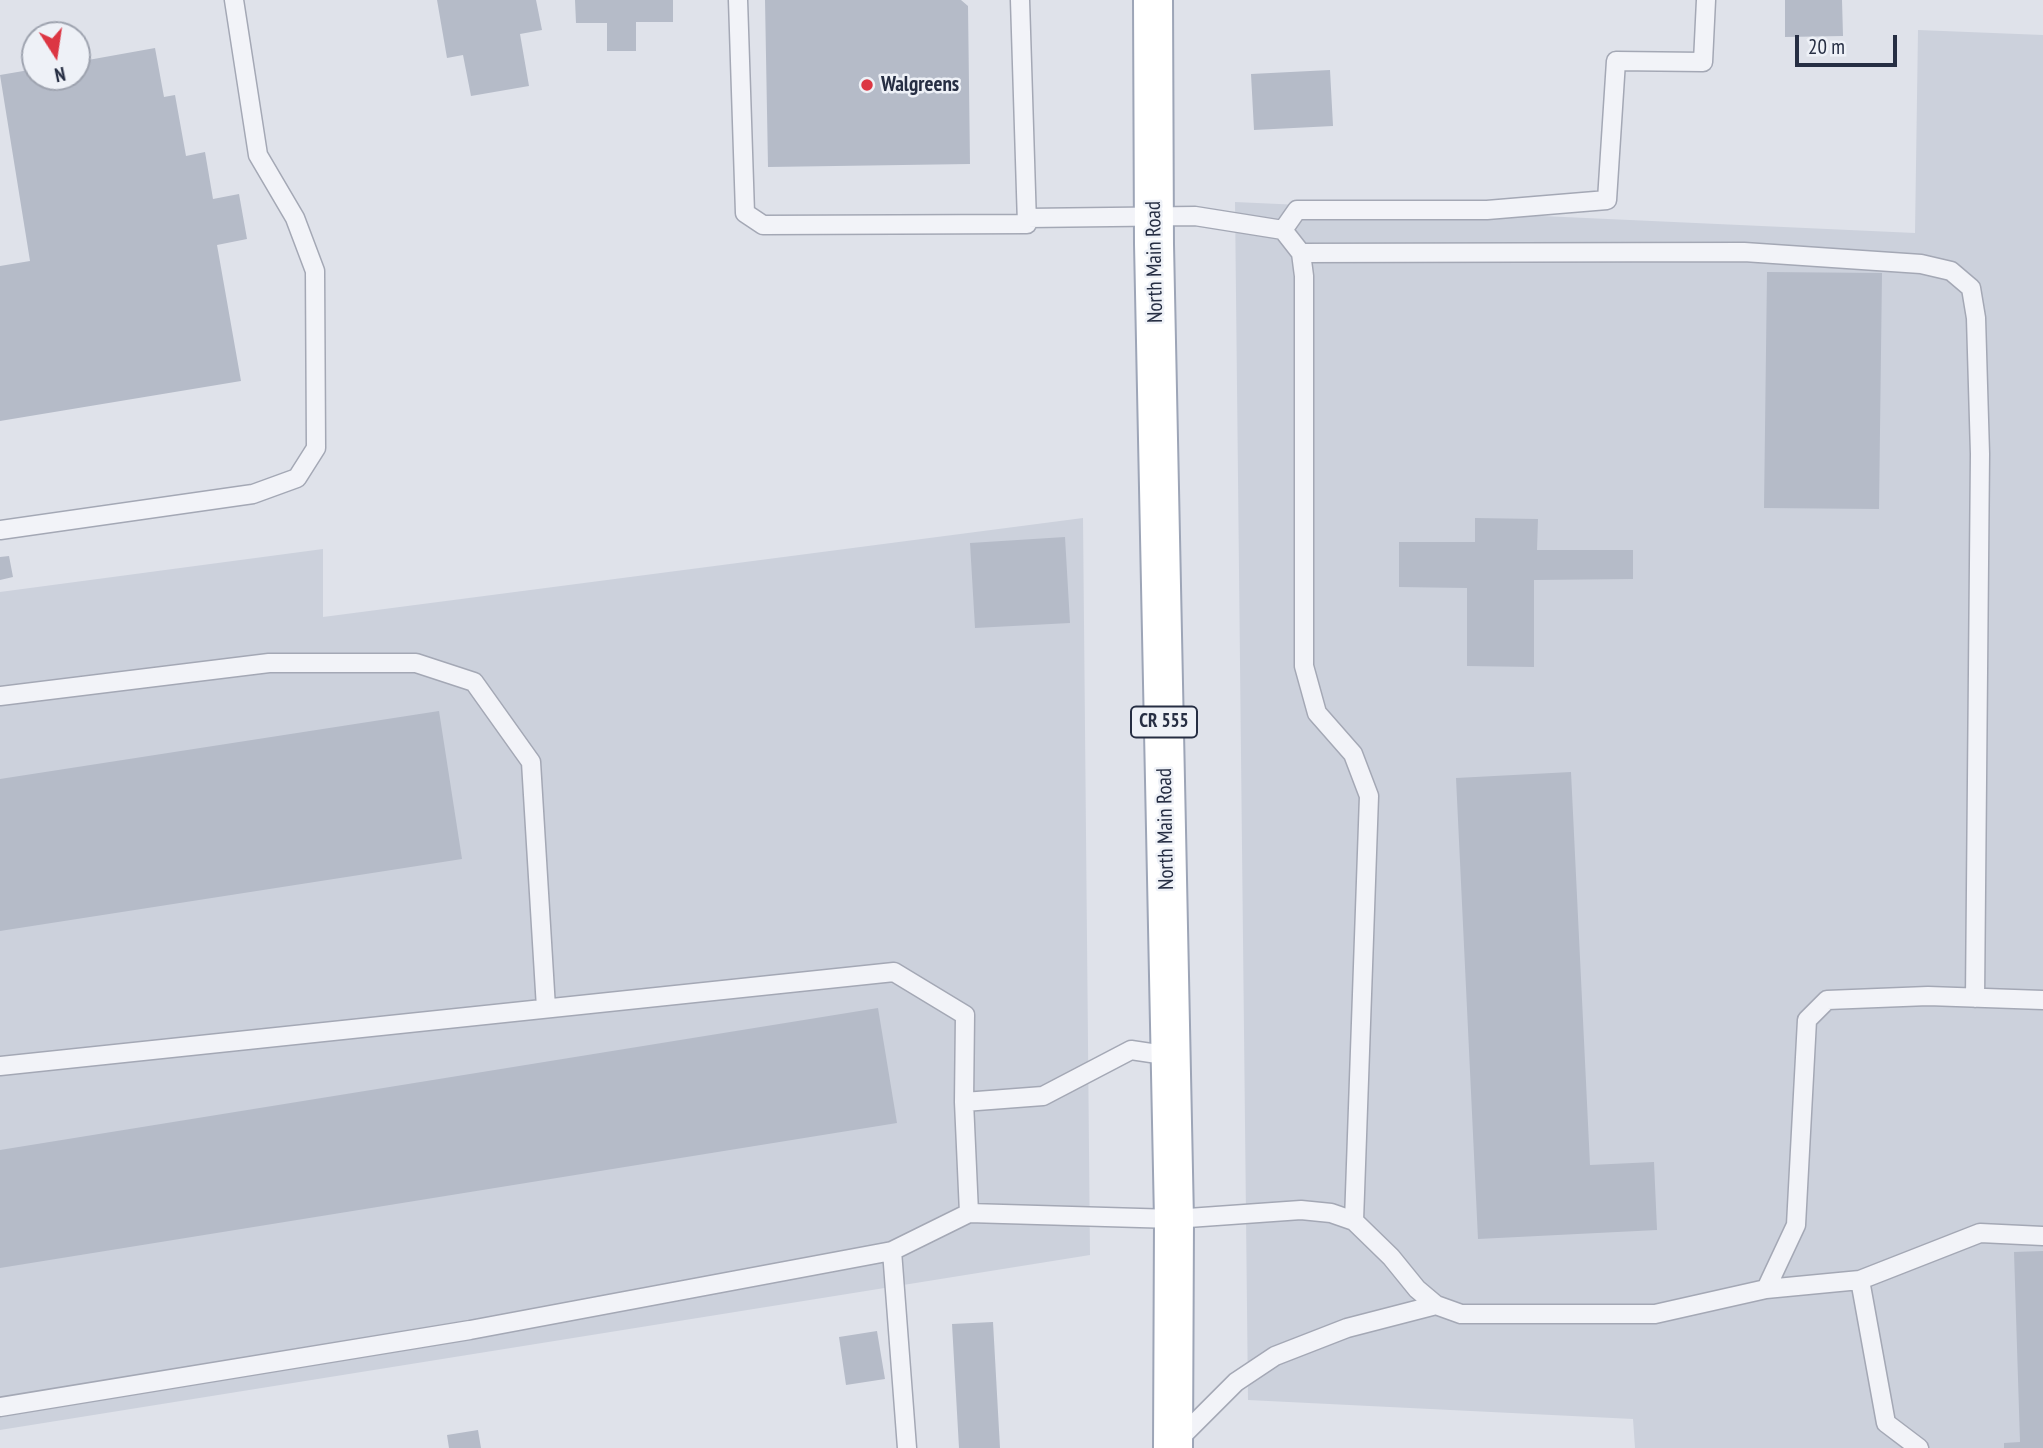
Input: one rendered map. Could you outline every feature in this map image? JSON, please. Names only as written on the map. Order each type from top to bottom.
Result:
[{"type":"main road","name":"North Main Road","points":[[1153,0],[1154,218],[1174,1219],[1173,1446]]},
{"type":"lane","points":[[0,530],[253,494],[297,478],[316,448],[315,271],[295,218],[258,155],[234,0]]},
{"type":"lane","points":[[738,0],[745,213],[763,225],[1027,224],[1020,0]]},
{"type":"lane","points":[[1283,230],[1297,209],[1487,210],[1607,200],[1616,61],[1703,62],[1706,0]]},
{"type":"lane","points":[[1027,218],[1195,216],[1283,230],[1301,253],[1304,276],[1304,666],[1317,713],[1353,754],[1369,796],[1354,1220]]},
{"type":"lane","points":[[1301,253],[1771,253],[1921,264],[1951,271],[1971,288],[1976,317],[1980,454],[1975,998]]},
{"type":"lane","points":[[0,696],[269,663],[416,663],[474,682],[531,762],[546,1008]]},
{"type":"lane","points":[[0,1066],[894,971],[965,1015],[964,1102],[969,1213]]},
{"type":"lane","points":[[1766,1289],[1796,1225],[1807,1020],[1827,1000],[1928,996],[2043,1000]]},
{"type":"lane","points":[[964,1102],[1043,1096],[1131,1051],[1171,1056]]},
{"type":"lane","points":[[0,1407],[470,1330],[892,1251],[969,1213],[1174,1219],[1301,1210],[1354,1220],[1391,1257],[1417,1289],[1436,1305],[1461,1314],[1655,1314],[1766,1289],[1860,1280],[1980,1233],[2043,1236]]},
{"type":"lane","points":[[892,1251],[906,1448]]},
{"type":"lane","points":[[1860,1280],[1886,1423],[1919,1448]]},
{"type":"lane","points":[[1173,1446],[1236,1382],[1275,1356],[1347,1328],[1436,1305]]},
{"type":"shaded area","points":[[1918,30],[2043,35],[2043,1448],[1635,1448],[1633,1419],[1248,1400],[1235,202],[1915,233]]},
{"type":"shaded area","points":[[1083,518],[1090,1255],[0,1430],[0,592],[323,549],[323,617]]},
{"type":"building","points":[[437,0],[536,0],[542,30],[520,34],[529,86],[471,96],[463,55],[447,58]]},
{"type":"building","points":[[575,0],[673,0],[673,22],[636,22],[636,51],[607,51],[607,23],[576,23]]},
{"type":"building","name":"Walgreens","points":[[765,0],[961,0],[968,6],[970,164],[768,167]]},
{"type":"building","points":[[1785,0],[1842,0],[1843,36],[1785,37]]},
{"type":"building","points":[[155,48],[164,97],[175,95],[186,156],[205,152],[213,199],[239,194],[247,239],[217,245],[241,381],[0,421],[0,266],[30,261],[0,75],[21,71],[21,91],[91,91],[91,59]]},
{"type":"building","points":[[1330,70],[1333,126],[1254,130],[1251,74]]},
{"type":"building","points":[[1767,272],[1882,273],[1879,509],[1764,508]]},
{"type":"building","points":[[1475,518],[1538,519],[1537,550],[1633,550],[1633,579],[1534,580],[1534,667],[1467,666],[1467,588],[1399,587],[1399,542],[1475,542]]},
{"type":"building","points":[[1065,537],[1070,623],[975,628],[970,543]]},
{"type":"building","points":[[9,556],[13,577],[0,580],[0,557]]},
{"type":"building","points":[[439,711],[462,859],[0,931],[0,779]]},
{"type":"building","points":[[1571,772],[1590,1165],[1654,1162],[1657,1230],[1478,1239],[1456,778]]},
{"type":"building","points":[[878,1008],[897,1123],[0,1268],[0,1150]]},
{"type":"building","points":[[2043,1251],[2043,1448],[2004,1448],[2004,1443],[2020,1442],[2014,1252]]},
{"type":"building","points":[[993,1322],[1000,1448],[959,1448],[952,1324]]},
{"type":"building","points":[[877,1331],[885,1379],[846,1385],[839,1337]]},
{"type":"building","points":[[478,1430],[481,1448],[449,1448],[447,1435]]},
{"type":"place","name":"Walgreens","points":[[867,85]]}]
